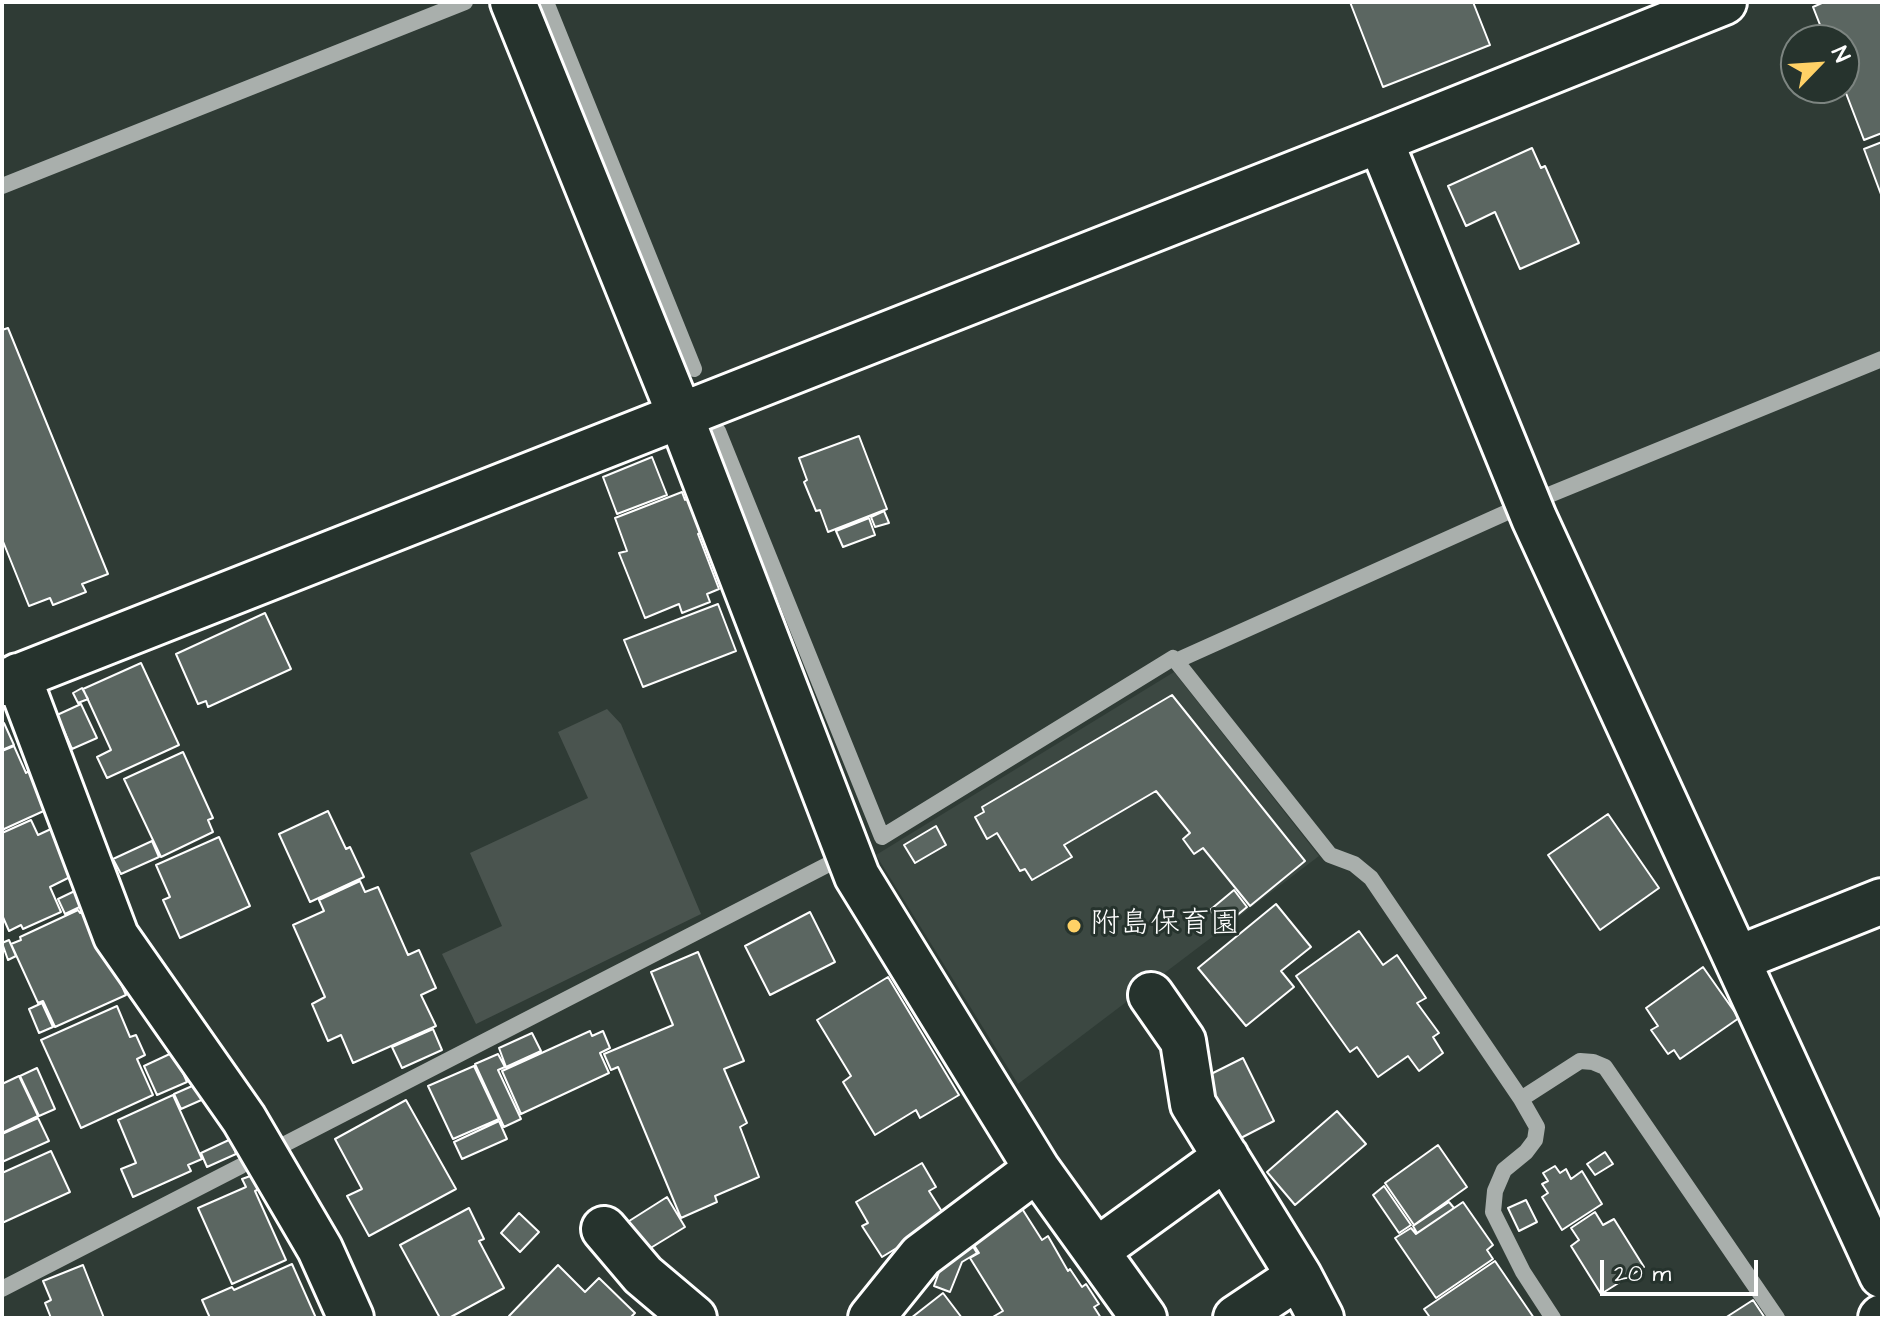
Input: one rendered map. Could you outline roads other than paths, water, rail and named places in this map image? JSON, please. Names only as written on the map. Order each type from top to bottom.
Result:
[{"type":"street","points":[[513,2],[680,415],[857,876],[1037,1169],[1144,1318]]},
{"type":"street","points":[[351,1318],[320,1249],[244,1119],[116,936],[10,680],[1724,2]]},
{"type":"street","points":[[1380,140],[1534,518],[1882,1275]]},
{"type":"street","points":[[1737,959],[1882,901]]},
{"type":"street","points":[[1151,995],[1183,1041],[1193,1104],[1299,1276],[1321,1318]]},
{"type":"street","points":[[1096,1251],[1226,1157]]},
{"type":"street","points":[[871,1318],[921,1256],[1037,1169]]},
{"type":"street","points":[[604,1229],[643,1275],[694,1318]]},
{"type":"street","points":[[1236,1318],[1299,1276]]},
{"type":"waterway","points":[[2,186],[465,2]]},
{"type":"waterway","points":[[546,2],[694,369]]},
{"type":"waterway","points":[[1544,497],[1882,359]]},
{"type":"waterway","points":[[718,431],[882,837],[1173,658],[1176,661],[1330,855],[1354,864],[1371,878],[1521,1099],[1537,1127],[1535,1140],[1504,1170],[1495,1191],[1493,1212],[1523,1272],[1553,1318]]},
{"type":"waterway","points":[[1176,661],[1512,510]]},
{"type":"waterway","points":[[285,1144],[829,864]]},
{"type":"waterway","points":[[1521,1099],[1580,1061],[1605,1067],[1777,1318]]},
{"type":"waterway","points":[[2,1289],[241,1166]]},
{"type":"place","name":"附島保育園","points":[[1074,926]]}]
